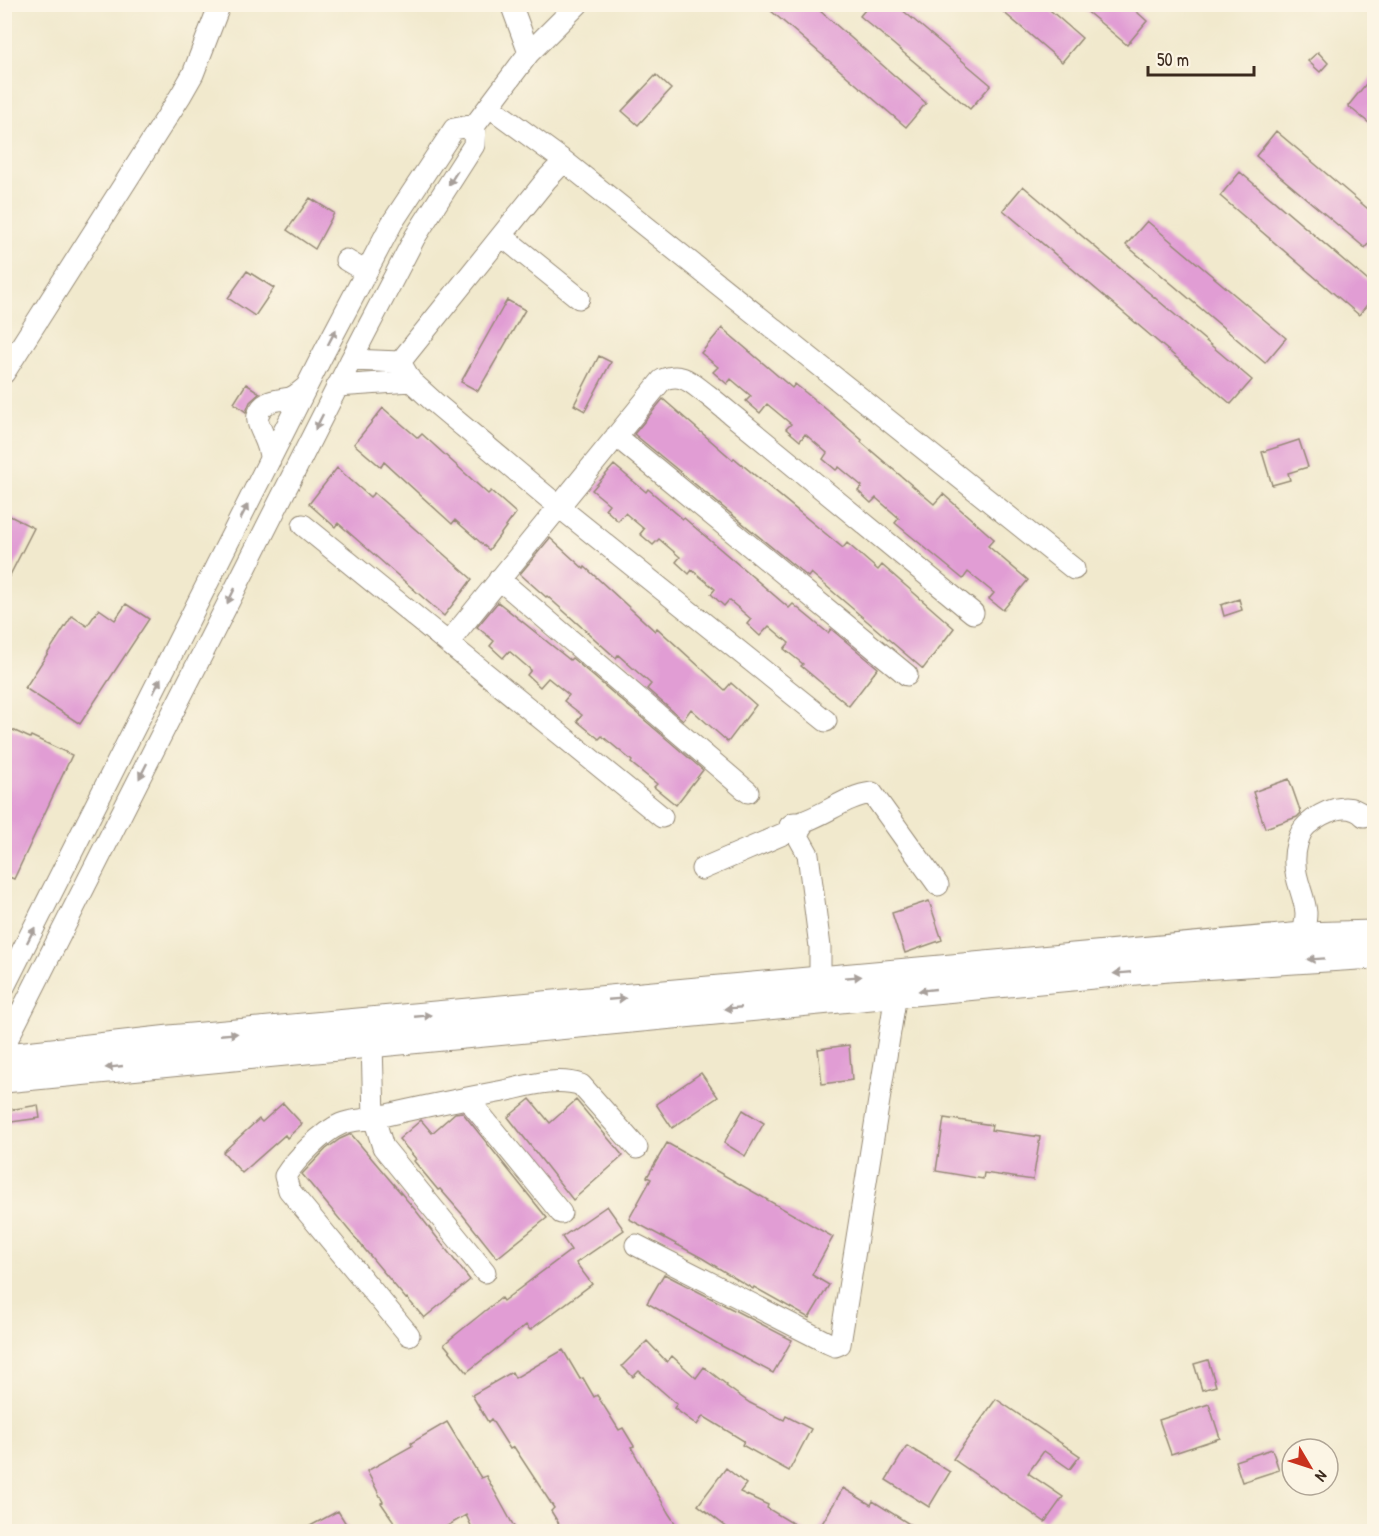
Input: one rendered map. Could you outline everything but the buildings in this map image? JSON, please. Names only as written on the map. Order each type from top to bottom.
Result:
[{"type":"main road","points":[[5,1061],[170,1039],[1303,936],[1374,934]]},
{"type":"main road","points":[[5,1061],[372,1043],[1168,968],[1374,955]]},
{"type":"street","points":[[4,373],[194,74],[220,4]]},
{"type":"street","points":[[511,4],[529,53]]},
{"type":"street","points":[[5,1061],[337,386],[415,237],[474,145],[475,125],[529,53],[578,4]]},
{"type":"street","points":[[490,107],[564,161],[1074,569]]},
{"type":"street","points":[[4,987],[306,387],[392,223],[454,129],[475,125]]},
{"type":"street","points":[[400,362],[564,161]]},
{"type":"street","points":[[502,236],[579,298]]},
{"type":"street","points":[[346,260],[366,272]]},
{"type":"street","points":[[351,360],[400,362]]},
{"type":"street","points":[[400,362],[411,381],[558,506],[826,721]]},
{"type":"street","points":[[448,643],[662,380],[673,375],[683,378],[709,396],[973,613]]},
{"type":"street","points":[[337,386],[411,381]]},
{"type":"street","points":[[270,460],[270,448],[259,425],[259,407],[278,399],[292,397],[306,387]]},
{"type":"street","points":[[616,436],[907,675]]},
{"type":"street","points":[[303,525],[662,817]]},
{"type":"street","points":[[499,579],[748,792]]},
{"type":"street","points":[[702,869],[796,830],[860,794],[872,793],[939,885]]},
{"type":"street","points":[[1303,936],[1306,914],[1294,865],[1297,844],[1306,826],[1327,812],[1341,807],[1357,808],[1364,816]]},
{"type":"street","points":[[796,830],[808,854],[820,947],[820,980]]},
{"type":"street","points":[[636,1245],[828,1343],[835,1346],[840,1344],[896,994]]},
{"type":"street","points":[[372,1043],[374,1118],[383,1147],[485,1272]]},
{"type":"street","points":[[409,1335],[289,1190],[285,1176],[314,1143],[341,1124],[548,1083],[570,1082],[581,1085],[637,1148]]},
{"type":"street","points":[[467,1098],[561,1213]]}]
